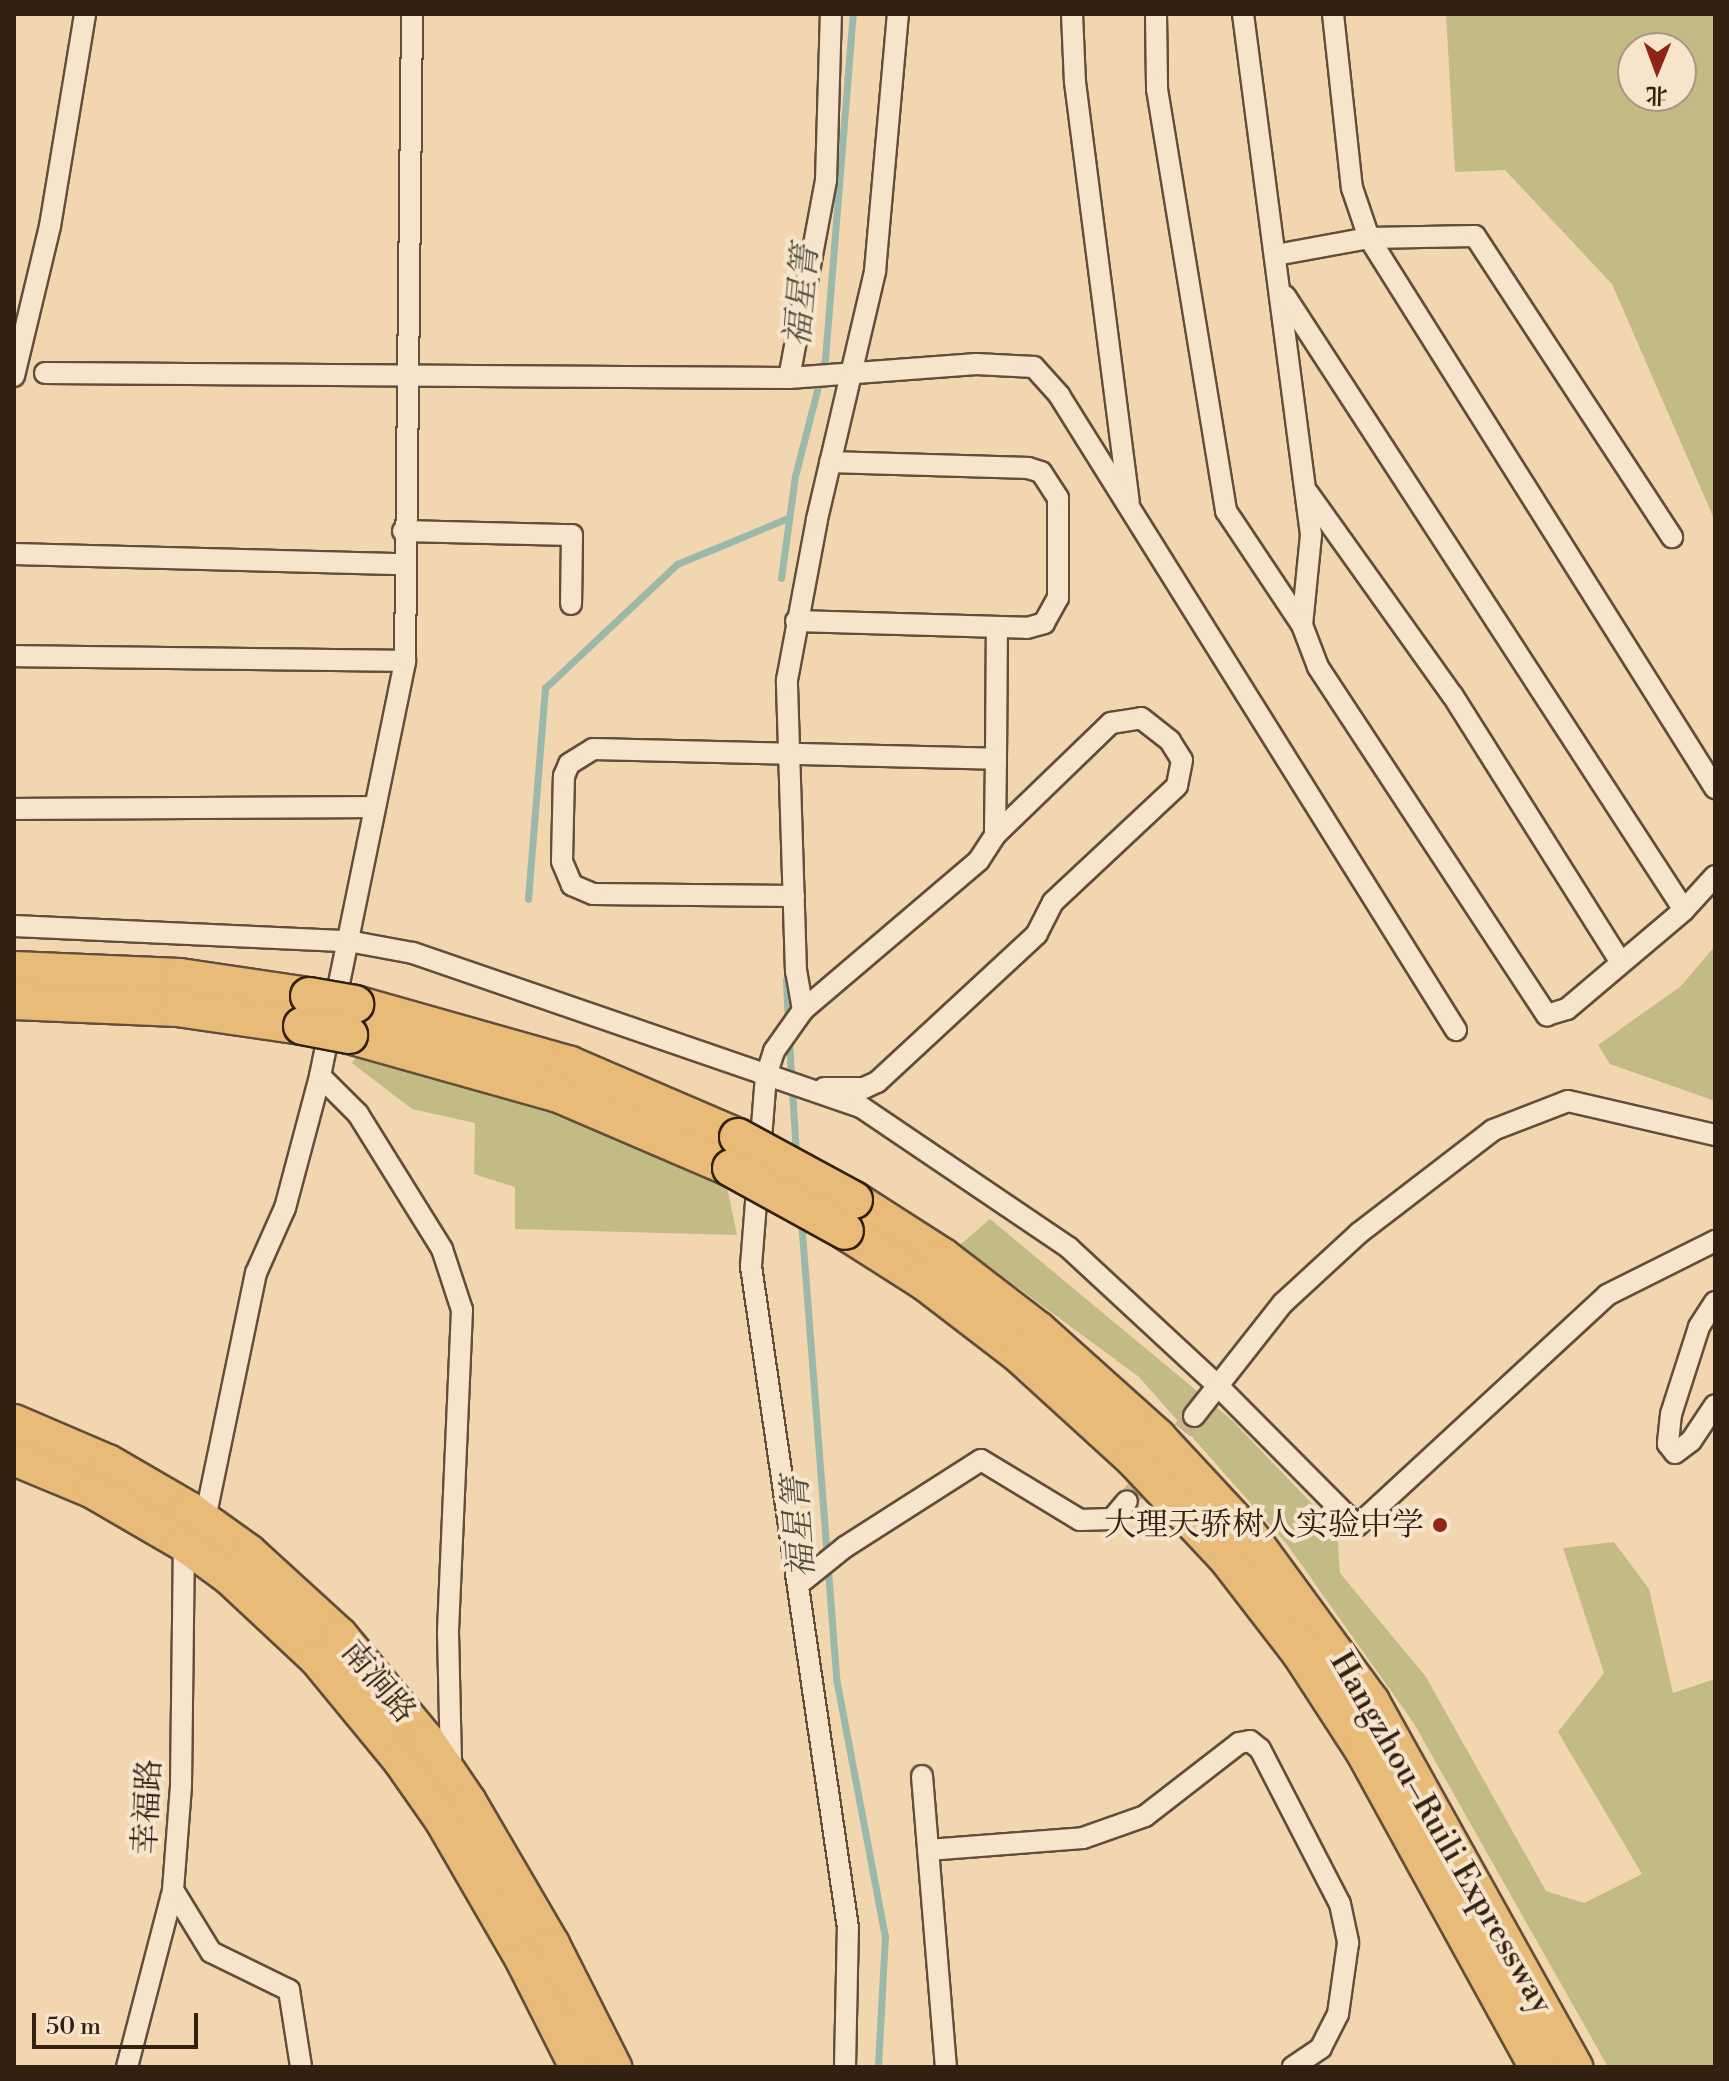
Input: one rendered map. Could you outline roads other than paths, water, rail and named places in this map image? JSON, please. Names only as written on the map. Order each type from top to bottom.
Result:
[{"type":"highway","name":"Hangzhou–Ruili Expressway","points":[[14,970],[180,977],[306,1011],[352,1020],[734,1152],[850,1215],[943,1257],[1039,1331],[1157,1437],[1251,1538],[1327,1636],[1391,1735],[1574,2067]]},
{"type":"highway","name":"Hangzhou–Ruili Expressway","points":[[14,1001],[306,1011]]},
{"type":"highway","name":"Hangzhou–Ruili Expressway","points":[[850,1215],[925,1282],[1040,1372],[1135,1460],[1227,1558],[1301,1654],[1364,1751],[1538,2067]]},
{"type":"highway","name":"南涧路","points":[[14,1422],[108,1462],[195,1532],[295,1591],[340,1635],[451,1776],[511,1870],[614,2067]]},
{"type":"highway","name":"南涧路","points":[[14,1458],[195,1532],[229,1577],[316,1658],[400,1760],[483,1886],[577,2067]]},
{"type":"street","points":[[14,376],[47,242],[85,14]]},
{"type":"street","name":"幸福路","points":[[127,2067],[173,1890],[195,1532],[256,1273],[285,1208],[320,1076],[405,661],[403,531],[412,14]]},
{"type":"street","points":[[796,377],[826,180],[831,14]]},
{"type":"street","points":[[803,1010],[796,972],[787,680],[796,621],[830,462],[844,372],[875,271],[898,14]]},
{"type":"street","points":[[1072,14],[1075,82],[1130,509]]},
{"type":"street","points":[[1156,14],[1157,89],[1226,511],[1302,625],[1318,667],[1547,1015],[1567,1009],[1684,910],[1715,876]]},
{"type":"street","points":[[1243,14],[1311,535],[1302,625]]},
{"type":"street","points":[[1333,14],[1352,188],[1369,238],[1715,788]]},
{"type":"street","points":[[1276,255],[1369,238],[1475,236],[1672,537]]},
{"type":"street","points":[[1281,291],[1684,910]]},
{"type":"street","points":[[45,373],[408,379],[796,377],[976,364],[1034,367],[1059,395],[1456,1030]]},
{"type":"street","points":[[796,621],[997,628],[1037,626],[1057,606],[1058,498],[1049,479],[1028,468],[830,462]]},
{"type":"street","points":[[1305,490],[1453,696],[1621,963]]},
{"type":"street","points":[[403,531],[572,535],[571,604]]},
{"type":"street","points":[[14,554],[403,564]]},
{"type":"street","points":[[995,835],[997,628]]},
{"type":"street","points":[[14,656],[405,661]]},
{"type":"street","points":[[812,1088],[864,1088],[877,1082],[1037,934],[1053,902],[1177,786],[1182,760],[1148,721],[1125,717],[1111,723],[995,835],[979,860],[803,1010],[774,1051],[751,1266],[848,1928],[845,2067]]},
{"type":"street","points":[[794,896],[593,894],[572,885],[562,861],[564,776],[584,752],[996,759]]},
{"type":"street","points":[[14,809],[373,807]]},
{"type":"street","points":[[14,926],[348,941],[413,953],[522,988],[772,1077],[812,1088],[893,1126],[1069,1248],[1220,1388],[1357,1526],[1607,1295],[1715,1241]]},
{"type":"street","points":[[320,1076],[358,1114],[442,1249],[462,1310],[448,1632],[451,1776]]},
{"type":"street","points":[[1194,1416],[1220,1388],[1283,1303],[1359,1233],[1493,1130],[1568,1101],[1715,1135]]},
{"type":"street","points":[[1715,1302],[1699,1327],[1671,1414],[1668,1444],[1675,1453],[1691,1441],[1715,1405]]},
{"type":"street","points":[[799,1584],[845,1547],[981,1460],[1080,1520],[1112,1519],[1127,1501]]},
{"type":"street","points":[[928,1850],[1083,1838],[1145,1816],[1239,1743],[1250,1741],[1260,1749],[1340,1904],[1348,1943],[1338,2014],[1321,2048],[1293,2067]]},
{"type":"street","points":[[922,1776],[946,2067]]},
{"type":"street","points":[[173,1890],[211,1952],[289,1990],[301,2067]]},
{"type":"waterway","name":"福星箐","points":[[781,578],[795,476],[825,359],[853,14]]},
{"type":"waterway","points":[[528,899],[545,688],[677,564],[788,518]]},
{"type":"waterway","name":"福星箐","points":[[786,980],[788,1024]]},
{"type":"waterway","name":"福星箐","points":[[789,1040],[796,1155]]},
{"type":"waterway","name":"福星箐","points":[[801,1220],[837,1683],[885,1936],[878,2067]]},
{"type":"tunnel","points":[[1127,1501],[1194,1416]]},
{"type":"place","name":"大理天骄树人实验中学","points":[[1440,1525]]}]
